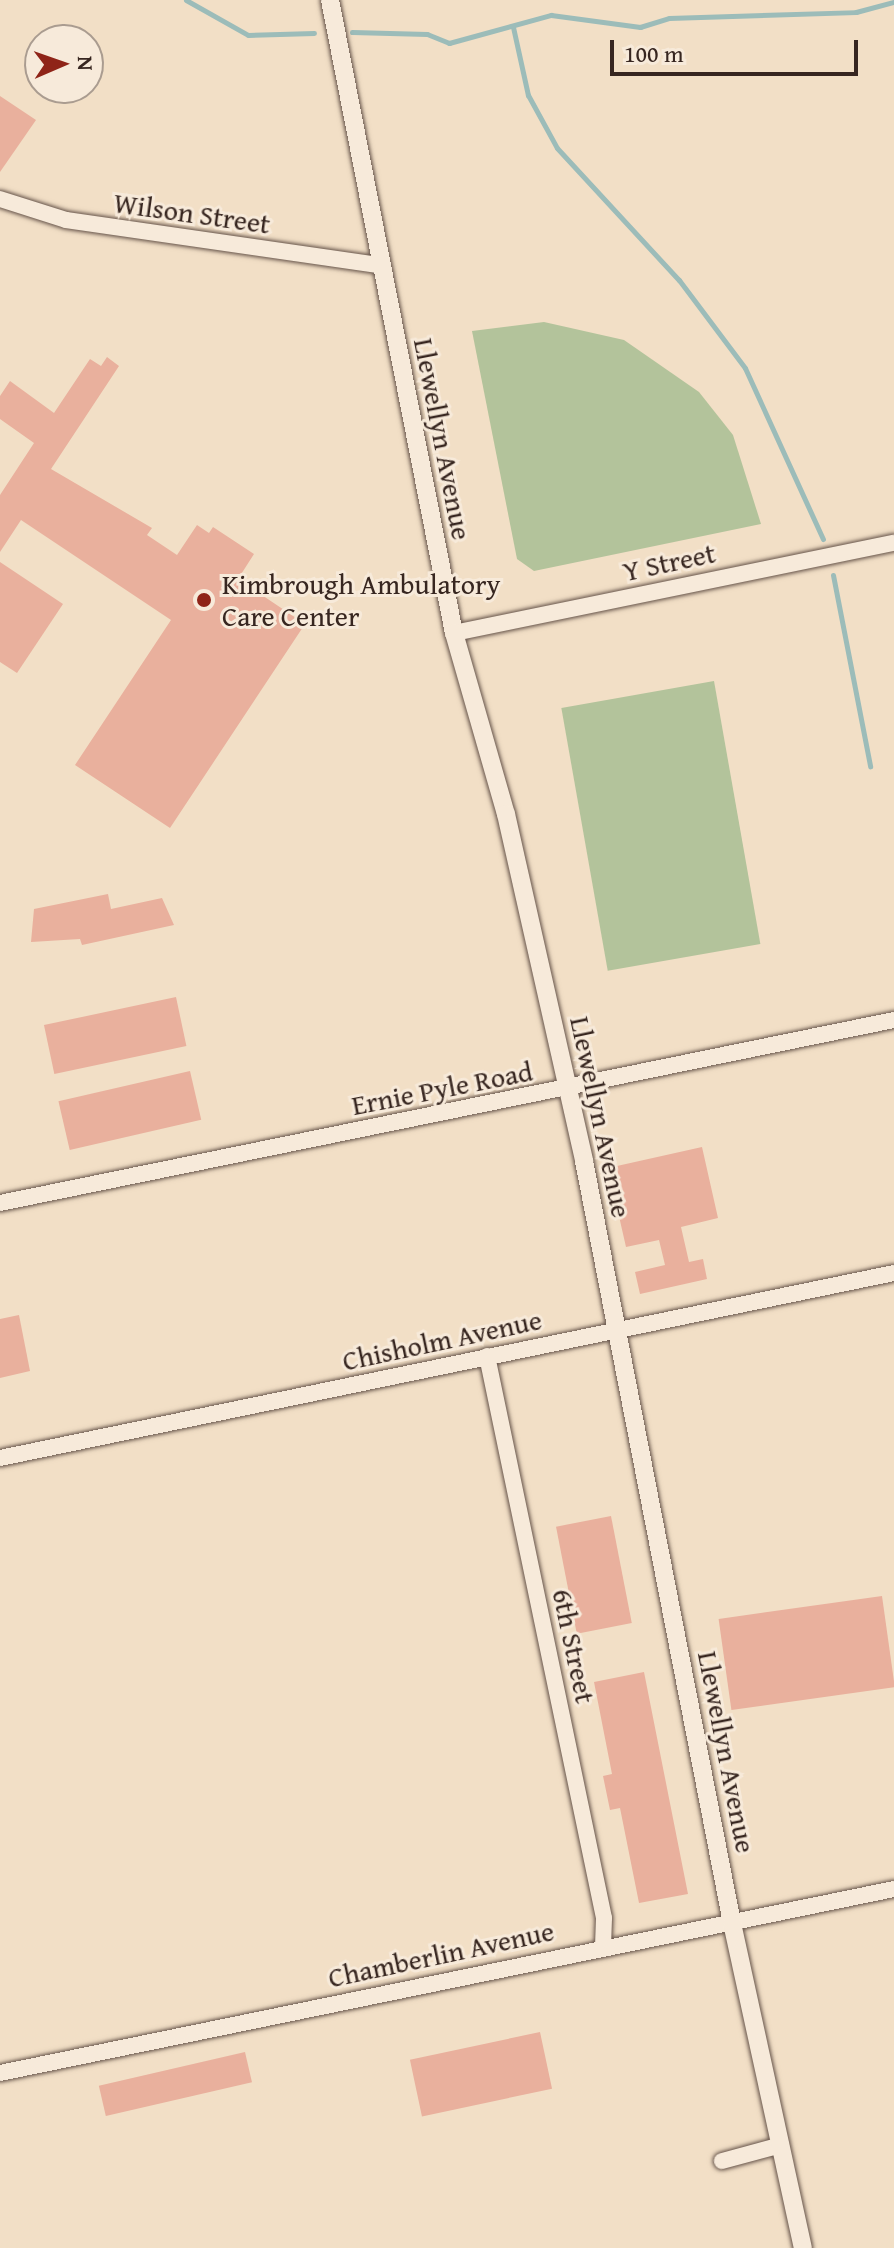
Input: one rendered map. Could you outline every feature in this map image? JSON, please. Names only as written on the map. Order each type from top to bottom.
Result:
[{"type":"street","name":"Llewellyn Avenue","points":[[330,0],[454,633],[506,814],[567,1089],[732,1923],[803,2248]]},
{"type":"street","name":"Wilson Street","points":[[0,199],[66,220],[380,265]]},
{"type":"street","name":"Y Street","points":[[454,633],[894,543]]},
{"type":"street","name":"Ernie Pyle Road","points":[[0,1203],[894,1020]]},
{"type":"street","name":"Chisholm Avenue","points":[[0,1458],[894,1273]]},
{"type":"street","name":"6th Street","points":[[487,1356],[604,1918],[603,1947]]},
{"type":"street","name":"Chamberlin Avenue","points":[[0,2073],[894,1889]]},
{"type":"street","points":[[722,2161],[781,2145]]},
{"type":"green space","points":[[544,322],[624,340],[699,392],[733,435],[761,524],[534,571],[517,559],[472,331]]},
{"type":"green space","points":[[714,681],[760,944],[608,971],[561,708]]},
{"type":"building","points":[[0,96],[36,120],[0,172]]},
{"type":"building","name":"Kimbrough Ambulatory Care Center","points":[[107,357],[119,366],[51,469],[152,528],[147,535],[177,555],[197,525],[209,533],[213,527],[254,554],[238,579],[305,624],[170,828],[75,765],[171,620],[21,520],[0,552],[0,495],[34,443],[0,419],[0,396],[10,381],[54,413],[90,359],[101,366]]},
{"type":"building","points":[[0,562],[63,604],[17,673],[0,662]]},
{"type":"building","points":[[108,894],[111,909],[162,898],[174,925],[82,945],[80,939],[31,942],[34,909]]},
{"type":"building","points":[[176,997],[186,1046],[54,1074],[44,1025]]},
{"type":"building","points":[[190,1071],[201,1120],[70,1150],[58,1101]]},
{"type":"building","points":[[702,1147],[718,1218],[681,1227],[689,1262],[703,1259],[707,1279],[640,1294],[635,1272],[665,1265],[659,1240],[626,1247],[608,1168]]},
{"type":"building","points":[[19,1315],[30,1371],[0,1378],[0,1319]]},
{"type":"building","points":[[611,1516],[632,1623],[577,1634],[556,1527]]},
{"type":"building","points":[[882,1596],[894,1687],[731,1710],[719,1619]]},
{"type":"building","points":[[644,1672],[688,1894],[639,1903],[620,1808],[610,1810],[603,1776],[612,1774],[594,1682]]},
{"type":"building","points":[[540,2032],[552,2089],[422,2116],[410,2060]]},
{"type":"building","points":[[245,2052],[252,2082],[106,2116],[99,2086]]},
{"type":"waterway","points":[[186,0],[248,35],[314,33]]},
{"type":"waterway","points":[[352,32],[427,34],[449,43],[551,15],[640,27],[669,18],[856,12],[894,2]]},
{"type":"waterway","points":[[513,27],[528,95],[557,148],[679,280],[745,368],[823,539]]},
{"type":"waterway","points":[[833,575],[870,766]]},
{"type":"place","name":"Kimbrough Ambulatory Care Center","points":[[204,600]]}]
